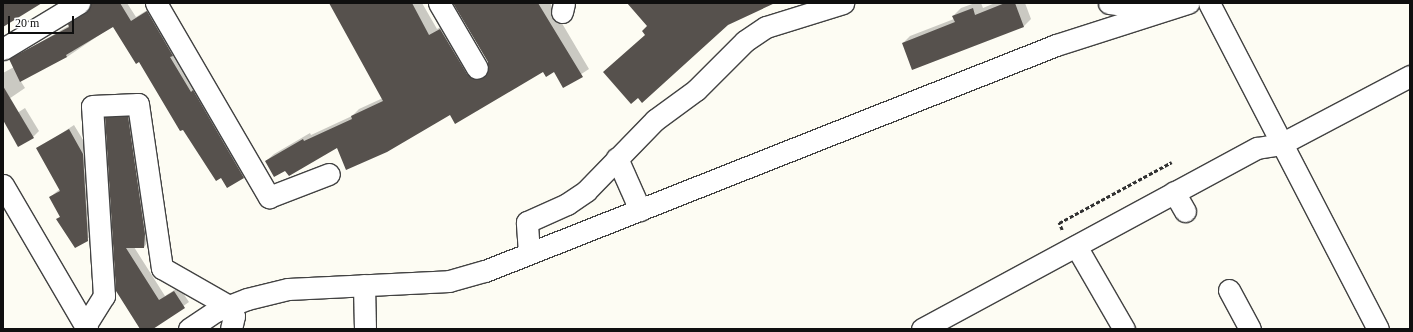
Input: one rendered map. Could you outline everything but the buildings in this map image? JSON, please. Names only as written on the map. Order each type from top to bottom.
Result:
[{"type":"street","points":[[3,49],[79,3]]},
{"type":"street","points":[[156,3],[268,197],[329,174]]},
{"type":"street","points":[[439,3],[477,68]]},
{"type":"street","points":[[529,253],[527,222],[567,204],[586,190],[655,120],[696,90],[745,41],[766,27],[843,3]]},
{"type":"street","points":[[1109,3],[1164,11]]},
{"type":"street","points":[[189,329],[216,311],[288,289],[449,281],[485,271],[1056,45],[1188,3]]},
{"type":"street","points":[[1210,3],[1378,329]]},
{"type":"street","points":[[922,329],[1070,240],[1174,192],[1257,148],[1282,144],[1410,76]]},
{"type":"street","points":[[86,328],[104,296],[92,106],[138,104],[162,268],[229,306],[234,316],[231,329]]},
{"type":"street","points":[[617,158],[640,210]]},
{"type":"street","points":[[3,186],[86,328]]},
{"type":"street","points":[[1174,192],[1185,211]]},
{"type":"street","points":[[1070,240],[1124,329]]},
{"type":"street","points":[[364,285],[365,329]]},
{"type":"street","points":[[1229,290],[1250,329]]},
{"type":"path","points":[[1070,240],[1059,223],[1172,162]]}]
